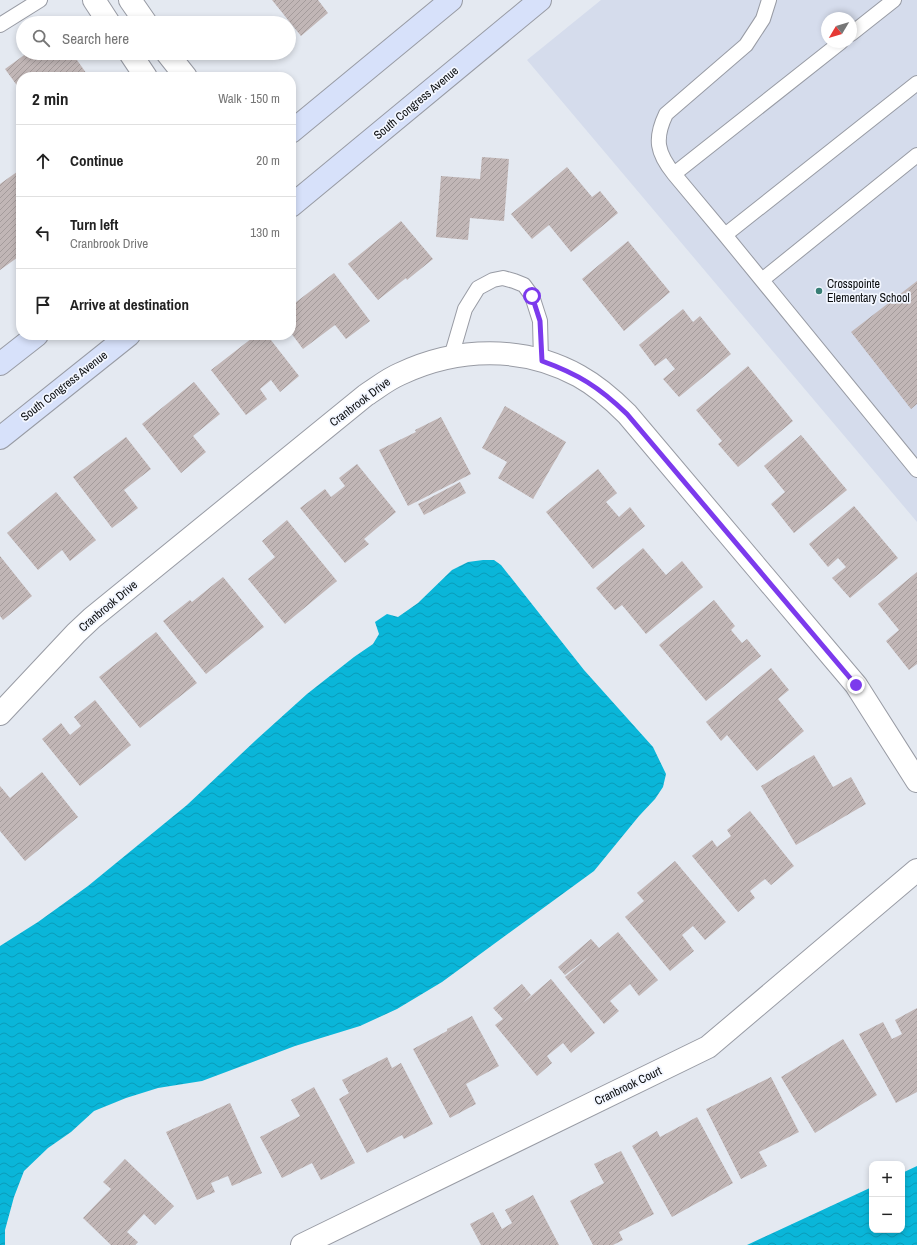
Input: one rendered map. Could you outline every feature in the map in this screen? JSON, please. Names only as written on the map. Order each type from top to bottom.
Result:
[{"type":"main road","points":[[296,128],[451,0]]},
{"type":"main road","name":"South Congress Avenue","points":[[296,202],[540,0]]},
{"type":"main road","points":[[0,364],[31,340]]},
{"type":"main road","name":"South Congress Avenue","points":[[0,438],[123,340]]},
{"type":"street","points":[[94,0],[104,16]]},
{"type":"street","points":[[130,0],[141,16]]},
{"type":"street","points":[[135,60],[143,72]]},
{"type":"street","points":[[173,60],[182,72]]},
{"type":"street","name":"Cranbrook Drive","points":[[0,714],[92,618],[366,395],[399,374],[433,360],[461,354],[502,353],[542,361],[579,376],[597,388],[627,414],[856,685],[917,781]]},
{"type":"street","name":"Cranbrook Court","points":[[302,1245],[708,1047],[917,870]]},
{"type":"lane","points":[[0,25],[40,0]]},
{"type":"lane","points":[[769,0],[763,19],[746,45],[666,114],[660,126],[660,152],[666,164],[674,174],[917,470]]},
{"type":"lane","points":[[857,29],[894,0]]},
{"type":"lane","points":[[674,174],[833,48]]},
{"type":"lane","points":[[725,235],[917,83]]},
{"type":"lane","points":[[762,280],[917,155]]},
{"type":"lane","points":[[451,357],[465,309],[478,288],[493,280],[503,278],[524,285],[532,296],[540,321],[542,361]]},
{"type":"shaded area","name":"Crosspointe Elementary School","points":[[601,0],[917,0],[917,522],[527,60]]},
{"type":"water","points":[[494,560],[501,565],[584,670],[653,747],[666,774],[663,787],[655,799],[639,816],[594,871],[442,982],[397,1009],[360,1026],[295,1046],[202,1081],[158,1088],[126,1098],[94,1111],[71,1132],[48,1148],[24,1171],[14,1197],[5,1230],[5,1245],[0,1245],[0,946],[38,922],[88,886],[187,805],[307,694],[373,644],[379,634],[375,622],[387,614],[398,617],[418,603],[452,570],[468,562]]},
{"type":"water","points":[[917,1166],[917,1245],[747,1245],[869,1188],[869,1233],[905,1233],[905,1172]]},
{"type":"building","points":[[272,0],[318,0],[328,13],[301,36],[296,30],[296,16],[285,16]]},
{"type":"building","points":[[17,60],[77,60],[85,72],[16,72],[16,84],[5,69]]},
{"type":"building","points":[[482,157],[509,159],[504,221],[470,218],[468,240],[436,237],[441,176],[480,179]]},
{"type":"building","points":[[567,167],[592,197],[600,191],[618,213],[571,252],[549,225],[532,239],[511,214]]},
{"type":"building","points":[[16,173],[16,259],[0,270],[0,184]]},
{"type":"building","points":[[401,221],[433,259],[407,280],[406,278],[378,300],[348,264]]},
{"type":"building","points":[[628,241],[670,292],[624,331],[582,279]]},
{"type":"building","points":[[334,273],[370,321],[346,339],[335,325],[303,349],[296,340],[296,302]]},
{"type":"building","points":[[917,281],[917,404],[911,409],[851,332]]},
{"type":"building","points":[[683,309],[693,322],[700,316],[731,354],[679,397],[663,379],[675,369],[666,358],[655,366],[639,345]]},
{"type":"building","points":[[250,340],[271,340],[299,376],[280,392],[271,380],[260,389],[267,399],[246,415],[211,370]]},
{"type":"building","points":[[748,366],[793,421],[738,467],[718,444],[722,441],[696,410]]},
{"type":"building","points":[[194,382],[220,414],[193,436],[206,452],[181,473],[142,424]]},
{"type":"building","points":[[505,406],[566,442],[533,499],[498,478],[507,462],[482,448]]},
{"type":"building","points":[[441,417],[471,474],[408,506],[379,450],[416,432],[415,430]]},
{"type":"building","points":[[801,435],[847,490],[794,533],[771,504],[785,492],[764,466]]},
{"type":"building","points":[[126,437],[151,469],[124,490],[138,508],[112,528],[73,477]]},
{"type":"building","points":[[357,464],[396,512],[364,539],[369,544],[345,563],[300,508],[325,489],[331,497],[345,486],[339,478]]},
{"type":"building","points":[[598,469],[617,493],[606,502],[619,517],[630,507],[645,526],[593,569],[546,512]]},
{"type":"building","points":[[460,482],[466,493],[424,515],[418,504]]},
{"type":"building","points":[[56,492],[96,540],[70,561],[62,550],[38,570],[7,533]]},
{"type":"building","points":[[854,506],[898,558],[850,598],[832,578],[846,567],[838,558],[828,567],[809,544]]},
{"type":"building","points":[[287,520],[337,581],[285,624],[248,579],[275,557],[262,541]]},
{"type":"building","points":[[643,548],[666,575],[682,561],[703,587],[646,634],[622,605],[615,610],[596,588]]},
{"type":"building","points":[[0,556],[32,596],[3,620],[0,616]]},
{"type":"building","points":[[917,572],[917,664],[909,670],[886,641],[899,630],[878,604]]},
{"type":"building","points":[[223,577],[264,627],[206,674],[163,621],[190,600],[192,602]]},
{"type":"building","points":[[714,600],[735,626],[731,630],[742,643],[747,639],[761,656],[706,701],[659,645]]},
{"type":"building","points":[[156,632],[197,683],[140,728],[99,677]]},
{"type":"building","points":[[771,668],[789,690],[778,699],[804,731],[757,771],[727,735],[721,741],[706,722]]},
{"type":"building","points":[[95,700],[131,745],[80,786],[42,739],[61,723],[70,735],[81,726],[74,717]]},
{"type":"building","points":[[814,755],[833,787],[851,777],[866,804],[796,845],[761,786]]},
{"type":"building","points":[[42,772],[78,817],[25,861],[0,831],[0,786],[10,798]]},
{"type":"building","points":[[750,811],[794,866],[771,885],[765,879],[750,891],[755,898],[738,912],[692,856],[712,840],[717,847],[731,836],[727,830]]},
{"type":"building","points":[[675,861],[726,922],[705,940],[693,926],[682,935],[694,951],[670,971],[625,917],[644,901],[637,893]]},
{"type":"building","points":[[618,932],[658,980],[639,996],[630,984],[610,1001],[619,1011],[604,1024],[565,977],[591,955],[565,975],[558,967],[591,939],[599,948]]},
{"type":"building","points":[[551,979],[595,1033],[571,1053],[563,1043],[547,1056],[552,1063],[537,1076],[495,1025],[503,1019],[493,1008],[522,984],[531,995],[523,1003]]},
{"type":"building","points":[[917,1008],[917,1092],[896,1103],[859,1034],[883,1022],[892,1039],[902,1034],[895,1020]]},
{"type":"building","points":[[472,1016],[499,1066],[466,1084],[476,1104],[450,1118],[413,1049]]},
{"type":"building","points":[[843,1039],[877,1095],[815,1133],[781,1077]]},
{"type":"building","points":[[387,1057],[392,1068],[401,1063],[433,1124],[404,1139],[402,1135],[367,1153],[339,1099],[349,1093],[342,1080]]},
{"type":"building","points":[[771,1077],[799,1132],[759,1152],[767,1166],[741,1179],[706,1109]]},
{"type":"building","points":[[314,1087],[355,1163],[321,1180],[312,1163],[282,1178],[260,1137],[300,1116],[291,1100]]},
{"type":"building","points":[[230,1103],[262,1173],[232,1186],[228,1176],[211,1183],[215,1192],[197,1200],[166,1132]]},
{"type":"building","points":[[697,1117],[733,1183],[672,1217],[632,1146],[657,1131],[660,1137]]},
{"type":"building","points":[[621,1151],[654,1214],[619,1232],[623,1240],[613,1245],[593,1245],[570,1201],[604,1183],[594,1164]]},
{"type":"building","points":[[125,1159],[174,1206],[155,1225],[144,1214],[127,1232],[138,1242],[135,1245],[111,1245],[83,1218],[111,1189],[103,1182]]},
{"type":"building","points":[[533,1195],[559,1245],[481,1245],[470,1224],[493,1212],[502,1229],[512,1223],[505,1210]]},
{"type":"place","name":"Crosspointe Elementary School","points":[[819,291]]},
{"type":"route","points":[[532,296],[540,321],[542,361],[579,376],[597,388],[627,414],[856,685]]}]
